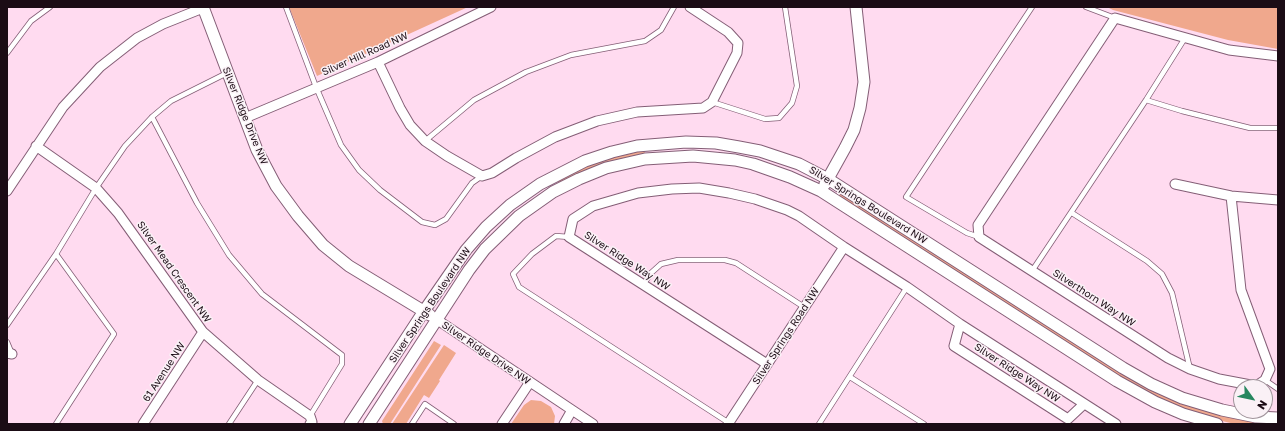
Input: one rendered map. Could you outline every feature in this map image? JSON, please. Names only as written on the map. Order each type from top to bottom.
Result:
[{"type":"street","points":[[7,191],[63,107],[100,67],[137,38],[163,24],[203,7]]},
{"type":"street","name":"Silver Ridge Drive NW","points":[[203,7],[257,150],[276,186],[298,216],[324,245],[349,266],[424,311],[593,424]]},
{"type":"street","name":"Silver Hill Road NW","points":[[245,118],[378,62],[492,7]]},
{"type":"street","points":[[378,62],[410,126],[426,141],[446,156],[482,176],[492,174],[516,158],[555,137],[597,121],[637,112],[703,108],[712,102],[737,53],[738,43],[728,32],[690,7]]},
{"type":"street","points":[[821,191],[854,130],[860,108],[864,82],[856,7]]},
{"type":"street","points":[[979,237],[978,225],[1114,18],[1229,50],[1278,56]]},
{"type":"street","name":"Silver Springs Boulevard NW","points":[[350,424],[466,250],[486,227],[510,205],[558,173],[600,155],[618,150],[653,144],[686,142],[716,143],[760,151],[799,164],[828,178],[1116,364],[1151,384],[1182,398],[1222,410],[1256,417],[1278,418]]},
{"type":"street","name":"Silver Mead Crescent NW","points":[[36,146],[96,188],[118,213],[203,332],[258,380],[310,420]]},
{"type":"street","name":"Silver Springs Boulevard NW","points":[[373,420],[473,264],[490,244],[519,216],[553,192],[606,168],[645,159],[671,156],[693,156],[712,157],[753,164],[790,177],[821,191],[1116,381],[1155,402],[1183,414],[1217,424]]},
{"type":"street","points":[[1175,184],[1231,196],[1278,200]]},
{"type":"street","name":"Silver Ridge Way NW","points":[[767,364],[569,237],[573,219],[594,206],[638,194],[672,189],[700,188],[728,193],[755,199],[787,210],[799,216],[960,324],[1116,424]]},
{"type":"street","points":[[1231,196],[1241,290],[1270,369],[1265,379]]},
{"type":"street","name":"Silverthorn Way NW","points":[[979,237],[1146,345],[1190,369],[1219,379],[1233,382]]},
{"type":"street","name":"Silver Springs Road NW","points":[[729,424],[844,247]]},
{"type":"street","name":"Silver Ridge Way NW","points":[[960,324],[954,346],[988,368],[1068,419],[1084,404]]},
{"type":"street","name":"61 Avenue NW","points":[[143,424],[203,332]]},
{"type":"street","points":[[502,424],[530,382]]},
{"type":"street","points":[[564,424],[572,410]]},
{"type":"lane","points":[[7,53],[31,21],[50,7]]},
{"type":"lane","points":[[286,7],[316,87],[341,145],[359,170],[380,190],[422,222],[435,225],[446,219],[472,183],[482,176]]},
{"type":"lane","points":[[426,141],[474,100],[526,72],[571,54],[645,41],[661,30],[674,7]]},
{"type":"lane","points":[[712,102],[765,119],[779,118],[792,103],[797,86],[785,7]]},
{"type":"lane","points":[[979,237],[967,233],[906,197],[1032,7]]},
{"type":"lane","points":[[1086,7],[1114,18]]},
{"type":"lane","points":[[1032,271],[1146,100],[1184,38]]},
{"type":"lane","points":[[7,325],[56,254],[96,188],[125,146],[152,117],[171,101],[227,73]]},
{"type":"lane","points":[[1146,100],[1182,111],[1250,128],[1278,128]]},
{"type":"lane","points":[[152,117],[197,202],[229,255],[262,294],[342,355],[342,364],[310,420]]},
{"type":"lane","points":[[1072,213],[1148,261],[1162,274],[1172,293],[1190,369]]},
{"type":"lane","points":[[569,237],[556,236],[532,254],[513,274],[519,286],[729,424]]},
{"type":"lane","points":[[56,254],[114,334],[56,424]]},
{"type":"lane","points":[[643,285],[661,264],[678,260],[725,260],[736,263],[804,307]]},
{"type":"lane","points":[[819,424],[907,288]]},
{"type":"lane","points":[[7,342],[10,354]]},
{"type":"lane","points":[[850,377],[924,424]]},
{"type":"lane","points":[[229,424],[258,380]]},
{"type":"lane","points":[[412,424],[425,404],[454,424]]},
{"type":"shaded area","points":[[289,7],[468,7],[317,76]]},
{"type":"shaded area","points":[[1107,7],[1278,7],[1278,49],[1228,40],[1113,10]]},
{"type":"shaded area","points":[[644,149],[645,153],[560,184],[557,180],[583,165]]},
{"type":"shaded area","points":[[837,189],[1131,377],[1233,408],[1233,419],[1268,419],[1278,422],[1278,424],[1235,424],[1209,418],[1141,391],[840,198]]},
{"type":"shaded area","points":[[434,341],[441,345],[390,424],[383,424],[382,421]]},
{"type":"shaded area","points":[[444,345],[456,353],[429,398],[424,395],[406,424],[392,424]]},
{"type":"shaded area","points":[[531,400],[541,401],[551,407],[555,416],[554,424],[511,424],[524,405]]}]
